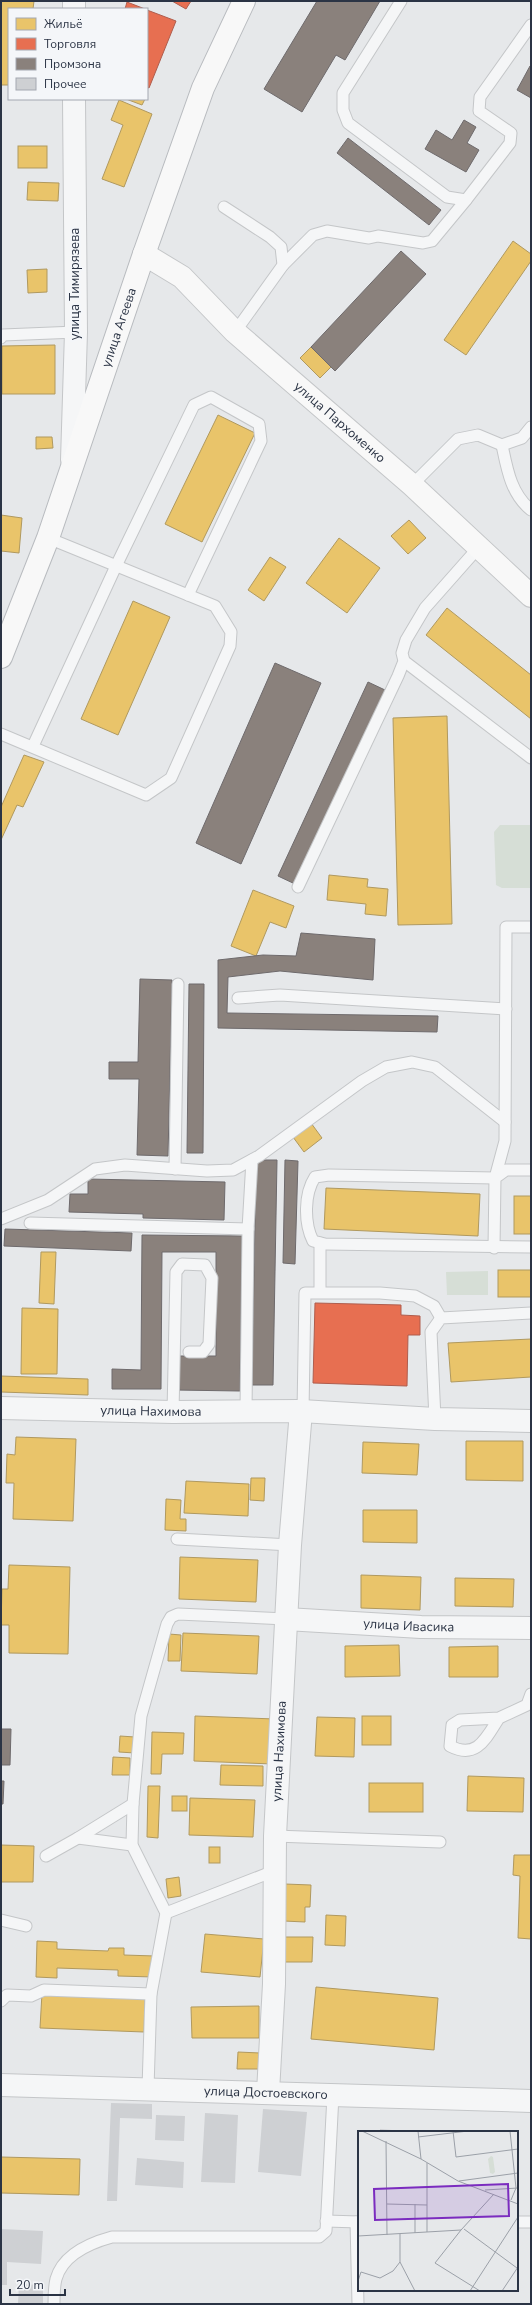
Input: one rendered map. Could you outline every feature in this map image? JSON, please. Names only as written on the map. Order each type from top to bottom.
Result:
[{"type":"main road","name":"улица Агеева","points":[[1,658],[48,538],[144,254],[203,88],[244,1]]},
{"type":"main road","name":"улица Пархоменко","points":[[144,254],[182,277],[235,332],[412,485],[531,596]]},
{"type":"street","name":"улица Тимирязева","points":[[72,469],[76,332],[74,100]]},
{"type":"street","name":"улица Нахимова","points":[[1,1408],[173,1412],[302,1411],[435,1419],[531,1421]]},
{"type":"street","name":"улица Нахимова","points":[[268,2092],[274,1984],[275,1836],[290,1544],[302,1411]]},
{"type":"street","name":"улица Ивасика","points":[[286,1619],[421,1627],[531,1628]]},
{"type":"street","name":"улица Достоевского","points":[[1,2085],[148,2088],[531,2101]]},
{"type":"lane","points":[[401,1],[343,93],[343,110],[348,123],[447,197],[466,200]]},
{"type":"lane","points":[[235,332],[283,266],[313,235],[327,231],[369,238],[378,236],[423,243],[432,241],[510,143],[510,133],[479,111],[480,97],[531,25]]},
{"type":"lane","points":[[224,207],[270,237],[281,247],[283,266]]},
{"type":"lane","points":[[1,338],[3,335],[76,332]]},
{"type":"lane","points":[[33,746],[116,566],[194,405],[211,397],[259,424],[261,441],[188,595]]},
{"type":"lane","points":[[412,485],[458,439],[478,435],[502,445],[522,438],[531,427]]},
{"type":"lane","points":[[502,445],[508,475],[522,502],[531,510]]},
{"type":"lane","points":[[1,734],[33,746],[146,795],[171,778],[230,646],[231,632],[215,606],[48,538]]},
{"type":"lane","points":[[478,548],[425,608],[406,640],[402,653],[404,661],[531,758]]},
{"type":"lane","points":[[298,887],[404,661]]},
{"type":"lane","points":[[494,1248],[495,1178],[505,1141],[506,927],[531,927]]},
{"type":"lane","points":[[175,1169],[178,984]]},
{"type":"lane","points":[[238,998],[280,996],[506,1009]]},
{"type":"lane","points":[[1,1219],[48,1200],[95,1169],[125,1165],[207,1172],[233,1170],[252,1160],[362,1081],[386,1067],[412,1062],[435,1067],[505,1122]]},
{"type":"lane","points":[[246,1412],[248,1229],[252,1160]]},
{"type":"lane","points":[[531,1170],[506,1170],[495,1178],[329,1175],[314,1177],[308,1187],[307,1229],[313,1241],[320,1243],[531,1248]]},
{"type":"lane","points":[[30,1223],[248,1229]]},
{"type":"lane","points":[[320,1243],[320,1292]]},
{"type":"lane","points":[[173,1412],[176,1272],[182,1264],[205,1265],[212,1278],[209,1344],[203,1352],[189,1352]]},
{"type":"lane","points":[[302,1411],[305,1293],[320,1292],[415,1296],[434,1306],[441,1318]]},
{"type":"lane","points":[[441,1318],[531,1313]]},
{"type":"lane","points":[[435,1419],[431,1332],[441,1318]]},
{"type":"lane","points":[[177,1539],[290,1544]]},
{"type":"lane","points":[[148,2088],[151,1994],[166,1913],[132,1845],[133,1804],[141,1716],[166,1624],[171,1617],[178,1614],[286,1619]]},
{"type":"lane","points":[[499,1718],[527,1705],[531,1694]]},
{"type":"lane","points":[[46,1856],[133,1804]]},
{"type":"lane","points":[[275,1836],[440,1842]]},
{"type":"lane","points":[[78,1838],[132,1845]]},
{"type":"lane","points":[[166,1913],[274,1870]]},
{"type":"lane","points":[[1,1920],[26,1926]]},
{"type":"lane","points":[[1,2001],[7,1995],[31,1996],[44,1990],[151,1994]]},
{"type":"lane","points":[[54,2304],[56,2279],[69,2256],[97,2241],[112,2237],[319,2237],[326,2231],[332,2095]]},
{"type":"lane","points":[[326,2222],[358,2222],[358,2304]]},
{"type":"lane","points":[[518,2222],[531,2222]]},
{"type":"shaded area","points":[[500,825],[531,825],[531,888],[502,888],[496,885],[494,832]]},
{"type":"shaded area","points":[[488,1271],[488,1295],[447,1295],[446,1272]]},
{"type":"building: Жильё","points":[[1,1],[34,1],[33,8],[8,8],[8,85],[1,85]]},
{"type":"building: Жильё","points":[[119,100],[152,114],[124,187],[102,179],[123,125],[111,120]]},
{"type":"building: Жильё","points":[[129,100],[144,100],[142,105]]},
{"type":"building: Жильё","points":[[18,146],[47,146],[47,168],[18,168]]},
{"type":"building: Жильё","points":[[28,182],[59,183],[58,201],[27,200]]},
{"type":"building: Жильё","points":[[513,241],[531,254],[531,261],[466,355],[444,340]]},
{"type":"building: Жильё","points":[[47,269],[47,292],[28,293],[27,270]]},
{"type":"building: Жильё","points":[[55,345],[55,394],[2,394],[2,346]]},
{"type":"building: Жильё","points":[[311,347],[331,367],[320,378],[300,358]]},
{"type":"building: Жильё","points":[[218,415],[255,433],[202,542],[165,524]]},
{"type":"building: Жильё","points":[[36,437],[52,437],[53,448],[36,449]]},
{"type":"building: Жильё","points":[[1,515],[22,518],[19,553],[1,551]]},
{"type":"building: Жильё","points":[[409,520],[426,538],[408,554],[391,536]]},
{"type":"building: Жильё","points":[[339,538],[380,568],[347,613],[306,583]]},
{"type":"building: Жильё","points":[[270,557],[286,567],[264,601],[248,590]]},
{"type":"building: Жильё","points":[[133,601],[170,617],[118,735],[81,719]]},
{"type":"building: Жильё","points":[[447,608],[531,675],[531,719],[426,635]]},
{"type":"building: Жильё","points":[[447,716],[452,924],[398,925],[393,718]]},
{"type":"building: Жильё","points":[[24,755],[44,762],[23,807],[17,805],[1,840],[1,807]]},
{"type":"building: Жильё","points":[[329,875],[368,879],[367,887],[388,889],[386,916],[365,914],[366,904],[327,900]]},
{"type":"building: Жильё","points":[[253,890],[294,906],[286,928],[270,922],[256,956],[231,946]]},
{"type":"building: Жильё","points":[[311,1123],[322,1138],[304,1152],[293,1137]]},
{"type":"building: Жильё","points":[[326,1188],[480,1194],[478,1236],[324,1229]]},
{"type":"building: Жильё","points":[[514,1196],[531,1196],[531,1234],[514,1234]]},
{"type":"building: Жильё","points":[[41,1252],[56,1252],[54,1304],[39,1303]]},
{"type":"building: Жильё","points":[[498,1270],[531,1270],[531,1297],[498,1297]]},
{"type":"building: Жильё","points":[[22,1308],[58,1309],[57,1374],[21,1374]]},
{"type":"building: Жильё","points":[[531,1339],[531,1377],[451,1382],[448,1343]]},
{"type":"building: Жильё","points":[[1,1376],[88,1379],[88,1395],[1,1392]]},
{"type":"building: Жильё","points":[[16,1437],[76,1439],[73,1521],[13,1519],[14,1483],[6,1483],[7,1454],[15,1455]]},
{"type":"building: Жильё","points":[[466,1441],[523,1441],[523,1481],[466,1480]]},
{"type":"building: Жильё","points":[[363,1442],[419,1444],[417,1475],[362,1473]]},
{"type":"building: Жильё","points":[[251,1478],[265,1478],[264,1501],[250,1500]]},
{"type":"building: Жильё","points":[[186,1481],[249,1484],[248,1516],[184,1513]]},
{"type":"building: Жильё","points":[[166,1499],[181,1500],[180,1519],[186,1519],[186,1531],[165,1530]]},
{"type":"building: Жильё","points":[[363,1510],[417,1510],[417,1543],[363,1542]]},
{"type":"building: Жильё","points":[[180,1557],[258,1560],[256,1602],[179,1599]]},
{"type":"building: Жильё","points":[[9,1565],[70,1567],[68,1654],[9,1653],[9,1625],[1,1625],[2,1589],[8,1589]]},
{"type":"building: Жильё","points":[[361,1575],[421,1577],[420,1610],[361,1608]]},
{"type":"building: Жильё","points":[[455,1578],[514,1579],[513,1607],[455,1606]]},
{"type":"building: Жильё","points":[[183,1633],[259,1636],[257,1674],[181,1671]]},
{"type":"building: Жильё","points":[[169,1634],[181,1635],[180,1661],[168,1661]]},
{"type":"building: Жильё","points":[[399,1645],[400,1676],[345,1677],[345,1646]]},
{"type":"building: Жильё","points":[[498,1646],[498,1677],[449,1677],[449,1647]]},
{"type":"building: Жильё","points":[[195,1716],[275,1719],[273,1764],[194,1761]]},
{"type":"building: Жильё","points":[[362,1716],[391,1716],[391,1745],[362,1745]]},
{"type":"building: Жильё","points":[[317,1717],[355,1718],[354,1757],[315,1756]]},
{"type":"building: Жильё","points":[[152,1732],[184,1733],[183,1754],[162,1754],[161,1774],[151,1774]]},
{"type":"building: Жильё","points":[[120,1736],[135,1737],[135,1753],[119,1752]]},
{"type":"building: Жильё","points":[[113,1757],[130,1758],[130,1775],[112,1775]]},
{"type":"building: Жильё","points":[[221,1765],[263,1766],[263,1786],[220,1785]]},
{"type":"building: Жильё","points":[[468,1776],[524,1778],[523,1812],[467,1811]]},
{"type":"building: Жильё","points":[[369,1783],[423,1783],[423,1812],[369,1812]]},
{"type":"building: Жильё","points":[[148,1786],[160,1786],[158,1838],[147,1837]]},
{"type":"building: Жильё","points":[[172,1796],[187,1796],[187,1811],[172,1811]]},
{"type":"building: Жильё","points":[[190,1798],[255,1800],[253,1837],[189,1835]]},
{"type":"building: Жильё","points":[[1,1845],[34,1846],[33,1882],[1,1882]]},
{"type":"building: Жильё","points":[[209,1847],[220,1847],[220,1863],[209,1863]]},
{"type":"building: Жильё","points":[[514,1855],[531,1855],[531,1939],[518,1938],[520,1876],[513,1875]]},
{"type":"building: Жильё","points":[[179,1877],[181,1896],[168,1898],[166,1879]]},
{"type":"building: Жильё","points":[[285,1884],[311,1885],[310,1907],[305,1907],[305,1922],[284,1921]]},
{"type":"building: Жильё","points":[[326,1915],[346,1916],[345,1946],[325,1945]]},
{"type":"building: Жильё","points":[[205,1934],[264,1939],[260,1977],[201,1972]]},
{"type":"building: Жильё","points":[[284,1937],[313,1937],[312,1962],[283,1962]]},
{"type":"building: Жильё","points":[[37,1941],[57,1942],[57,1949],[108,1951],[109,1948],[124,1948],[124,1955],[155,1956],[154,1977],[118,1976],[118,1970],[57,1968],[57,1978],[36,1977]]},
{"type":"building: Жильё","points":[[316,1987],[438,1998],[434,2050],[311,2039]]},
{"type":"building: Жильё","points":[[42,1993],[145,1997],[144,2032],[40,2028]]},
{"type":"building: Жильё","points":[[259,2006],[259,2038],[192,2038],[191,2007]]},
{"type":"building: Жильё","points":[[238,2052],[260,2053],[259,2069],[237,2069]]},
{"type":"building: Жильё","points":[[1,2157],[80,2159],[79,2195],[1,2193]]},
{"type":"building: Торговля","points":[[172,1],[191,1],[186,9]]},
{"type":"building: Торговля","points":[[127,2],[142,8],[125,8]]},
{"type":"building: Торговля","points":[[148,10],[176,21],[148,88]]},
{"type":"building: Торговля","points":[[315,1303],[401,1305],[401,1315],[420,1316],[420,1335],[408,1335],[407,1386],[313,1383]]},
{"type":"building: Промзона","points":[[317,1],[380,1],[345,60],[336,55],[302,112],[264,89]]},
{"type":"building: Промзона","points":[[530,66],[531,67],[531,98],[517,90]]},
{"type":"building: Промзона","points":[[464,120],[476,127],[467,143],[479,150],[466,172],[425,149],[436,130],[452,140]]},
{"type":"building: Промзона","points":[[348,138],[441,210],[429,225],[337,153]]},
{"type":"building: Промзона","points":[[401,251],[426,274],[335,371],[311,347]]},
{"type":"building: Промзона","points":[[275,663],[321,683],[241,864],[196,843]]},
{"type":"building: Промзона","points":[[368,682],[385,690],[295,884],[278,876]]},
{"type":"building: Промзона","points":[[301,933],[375,939],[373,980],[280,971],[228,977],[227,1013],[438,1016],[437,1032],[218,1028],[218,960],[263,955],[296,956]]},
{"type":"building: Промзона","points":[[140,979],[172,980],[168,1156],[137,1155],[139,1079],[109,1079],[109,1062],[138,1062]]},
{"type":"building: Промзона","points":[[189,984],[204,984],[203,1153],[187,1153]]},
{"type":"building: Промзона","points":[[256,1160],[277,1160],[273,1385],[252,1385]]},
{"type":"building: Промзона","points":[[285,1160],[298,1161],[295,1264],[283,1263]]},
{"type":"building: Промзона","points":[[88,1179],[225,1182],[224,1220],[143,1218],[143,1214],[69,1212],[70,1194],[88,1194]]},
{"type":"building: Промзона","points":[[5,1229],[132,1233],[131,1251],[4,1246]]},
{"type":"building: Промзона","points":[[142,1235],[242,1236],[240,1391],[175,1390],[175,1356],[216,1356],[216,1252],[162,1252],[161,1389],[112,1389],[112,1369],[141,1370]]},
{"type":"building: Промзона","points":[[1,1729],[11,1729],[10,1765],[1,1765]]},
{"type":"building: Промзона","points":[[1,1781],[4,1781],[3,1804],[1,1804]]},
{"type":"building: Прочее","points":[[111,2103],[152,2104],[152,2119],[120,2118],[117,2201],[107,2201]]},
{"type":"building: Прочее","points":[[263,2109],[307,2112],[301,2176],[258,2172]]},
{"type":"building: Прочее","points":[[205,2113],[238,2115],[235,2183],[201,2182]]},
{"type":"building: Прочее","points":[[156,2115],[185,2116],[184,2141],[155,2140]]},
{"type":"building: Прочее","points":[[380,2129],[404,2131],[380,2131]]},
{"type":"building: Прочее","points":[[137,2158],[184,2162],[183,2188],[135,2185]]},
{"type":"building: Прочее","points":[[1,2229],[43,2231],[41,2264],[7,2262],[7,2285],[1,2285]]},
{"type":"building: Прочее","points":[[19,2284],[43,2285],[43,2304],[18,2304]]}]
